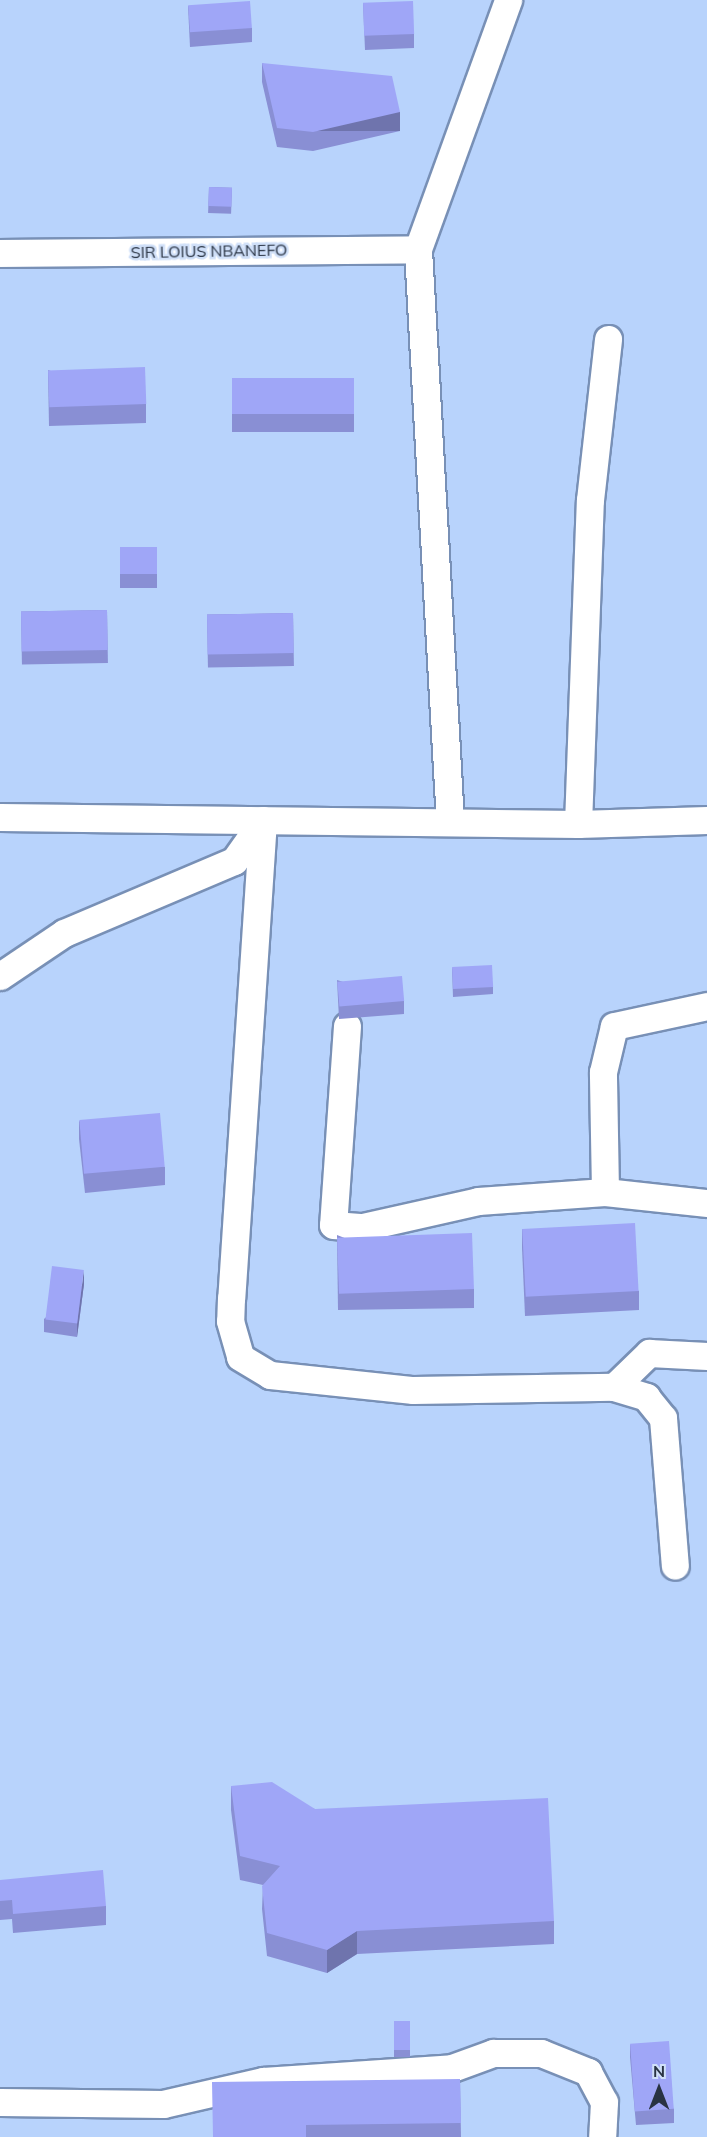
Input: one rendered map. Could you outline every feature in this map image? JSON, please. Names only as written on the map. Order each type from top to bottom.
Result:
[{"type":"street","points":[[450,822],[418,249],[508,0]]},
{"type":"street","name":"SIR LOIUS NBANEFO","points":[[0,253],[418,249]]},
{"type":"street","points":[[578,824],[590,500],[608,339]]},
{"type":"street","points":[[0,817],[578,824],[707,820]]},
{"type":"street","points":[[0,976],[64,933],[234,861],[263,820]]},
{"type":"street","points":[[263,820],[230,1321],[240,1357],[270,1375],[413,1390],[614,1387],[646,1397],[663,1418],[675,1566]]},
{"type":"street","points":[[605,1192],[603,1072],[614,1026],[707,1006]]},
{"type":"street","points":[[347,1026],[333,1225],[363,1227],[478,1201],[605,1192],[707,1203]]},
{"type":"street","points":[[614,1387],[649,1353],[707,1356]]},
{"type":"street","points":[[0,2102],[163,2104],[263,2081],[452,2068],[493,2053],[541,2053],[588,2072],[604,2102],[602,2137]]},
{"type":"building","points":[[250,1],[252,28],[190,32],[188,5]]},
{"type":"building","points":[[413,1],[414,34],[364,36],[363,3]]},
{"type":"building","points":[[262,63],[392,76],[400,112],[313,132],[277,128]]},
{"type":"building","points":[[209,187],[232,188],[231,207],[208,206]]},
{"type":"building","points":[[145,367],[146,404],[49,407],[48,370]]},
{"type":"building","points":[[232,378],[354,378],[354,414],[232,414]]},
{"type":"building","points":[[120,547],[157,547],[157,574],[120,574]]},
{"type":"building","points":[[107,610],[108,650],[22,651],[21,612]]},
{"type":"building","points":[[293,613],[294,653],[208,654],[207,615]]},
{"type":"building","points":[[492,965],[493,987],[453,989],[452,967]]},
{"type":"building","points":[[402,976],[404,1001],[339,1007],[337,982]]},
{"type":"building","points":[[160,1113],[165,1167],[84,1174],[79,1120]]},
{"type":"building","points":[[635,1223],[639,1291],[526,1297],[522,1229]]},
{"type":"building","points":[[472,1233],[474,1289],[339,1294],[337,1238]]},
{"type":"building","points":[[52,1266],[84,1270],[77,1323],[45,1320]]},
{"type":"building","points":[[272,1782],[315,1809],[548,1798],[554,1921],[357,1931],[327,1950],[267,1933],[262,1886],[280,1866],[240,1856],[231,1786]]},
{"type":"building","points":[[103,1870],[106,1906],[13,1914],[12,1900],[0,1901],[0,1880]]},
{"type":"building","points":[[394,2021],[410,2021],[410,2050],[394,2050]]},
{"type":"building","points":[[669,2041],[674,2109],[635,2112],[630,2044]]},
{"type":"building","points":[[460,2079],[461,2123],[306,2125],[306,2137],[213,2137],[212,2082]]}]
